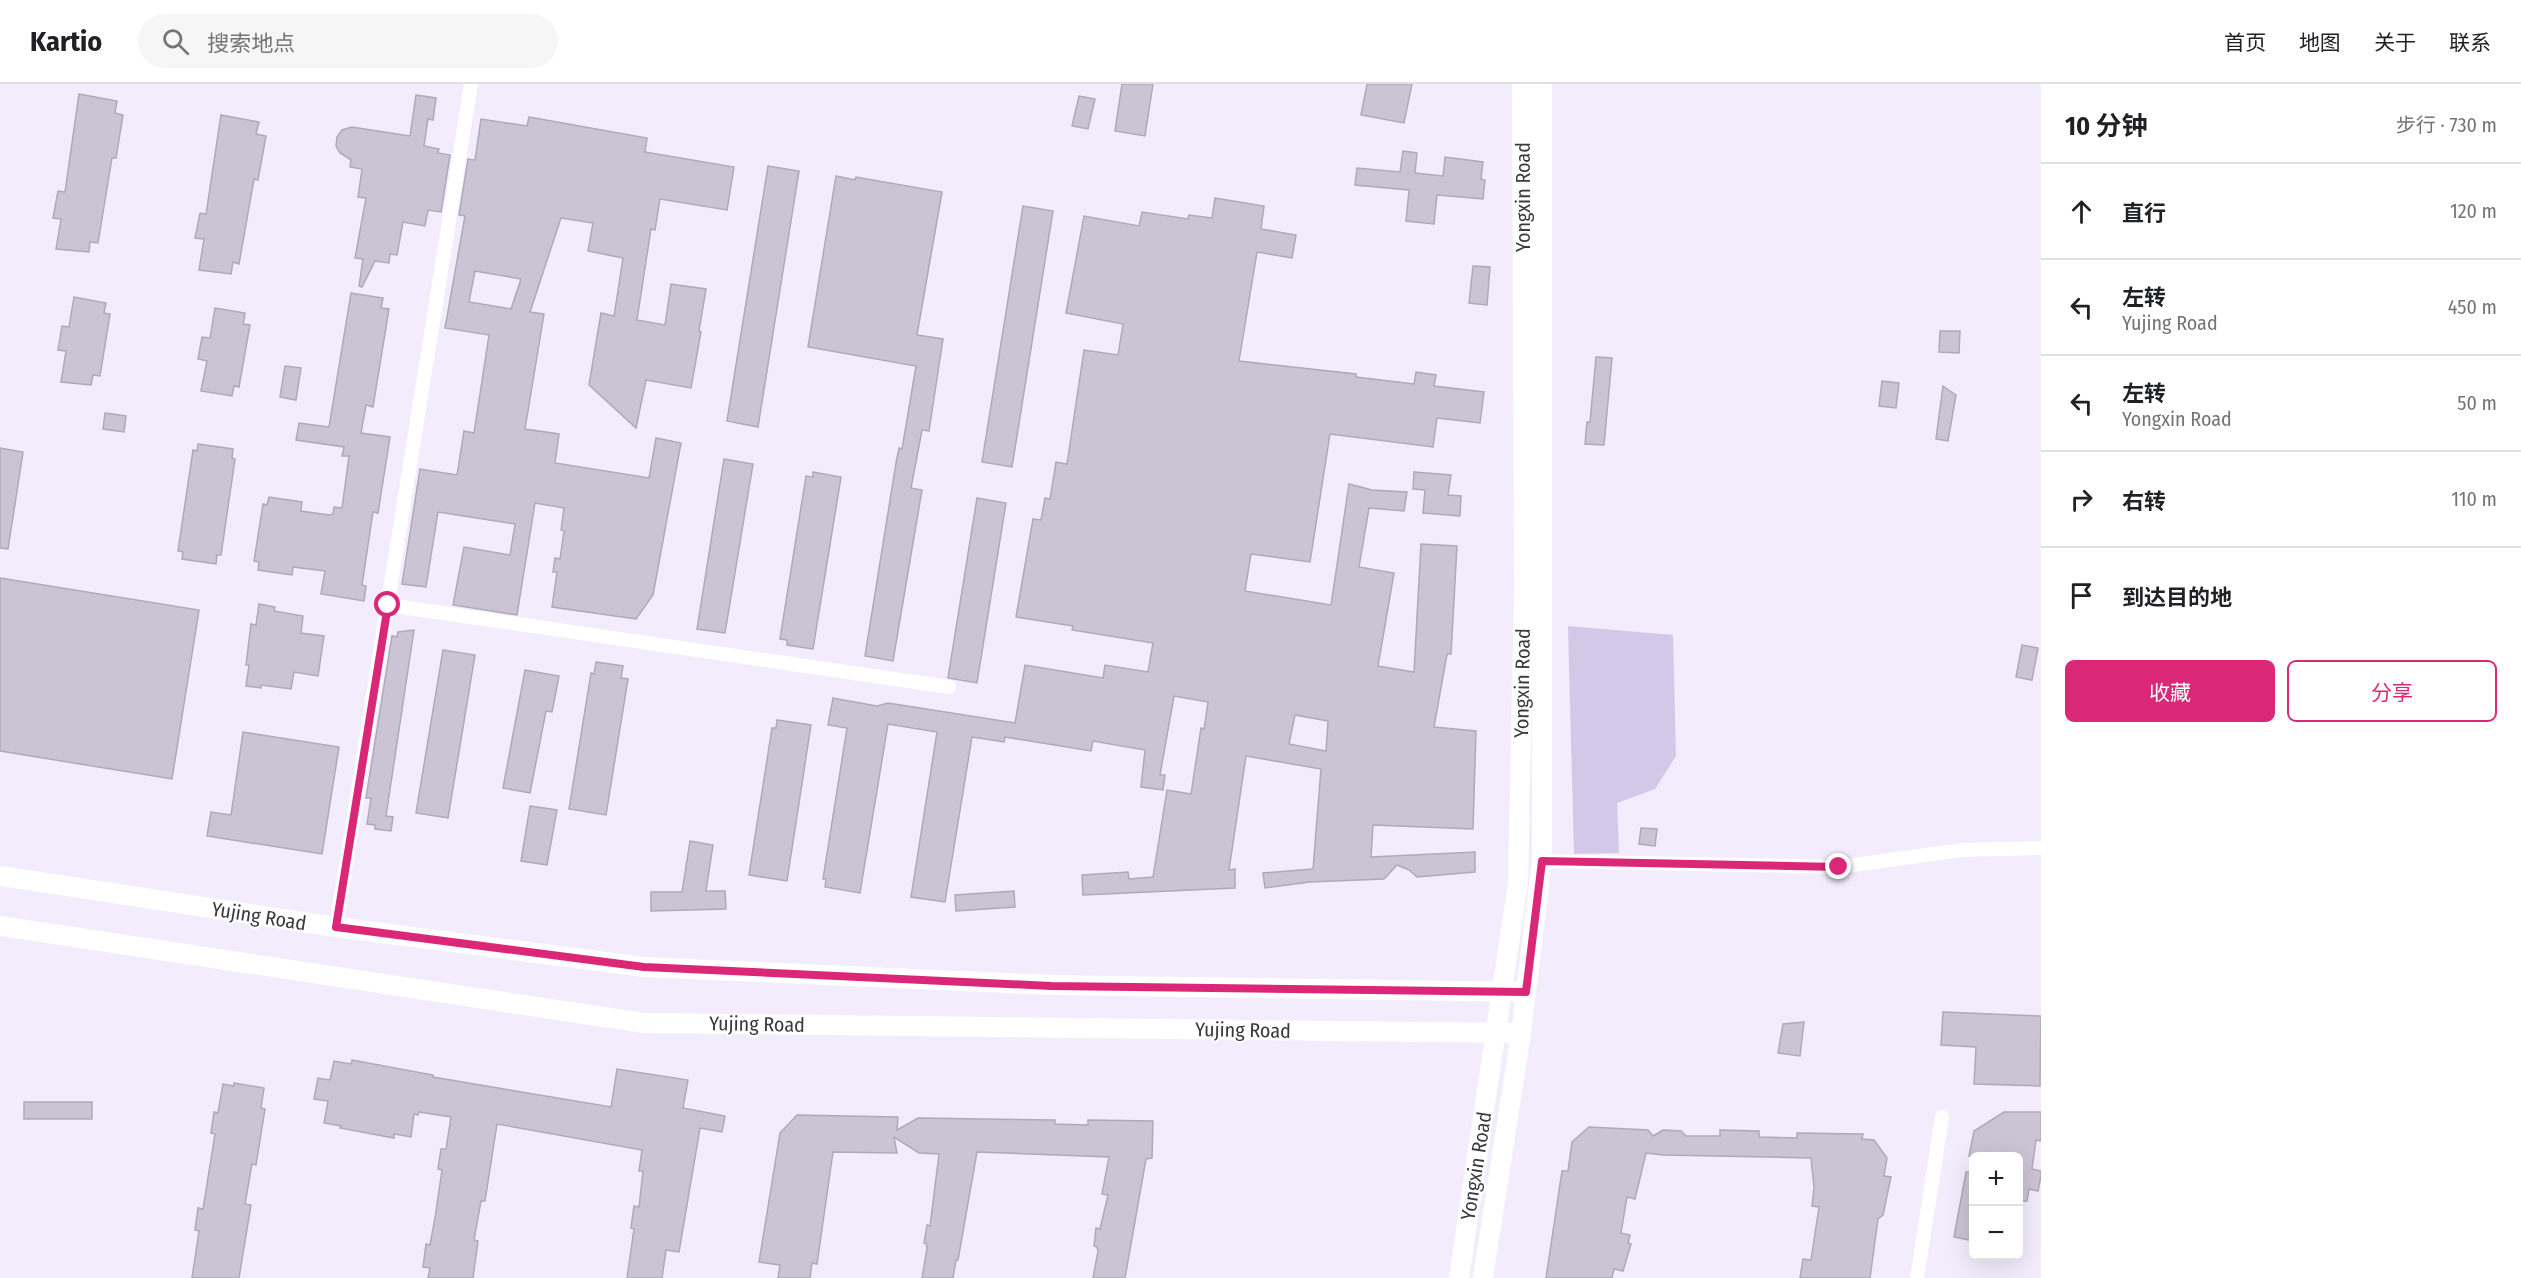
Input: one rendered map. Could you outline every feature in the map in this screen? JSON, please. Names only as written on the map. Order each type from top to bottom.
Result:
[{"type":"street","points":[[336,927],[471,84]]},
{"type":"street","name":"Yongxin Road","points":[[1459,1278],[1518,883],[1524,591],[1522,84]]},
{"type":"street","name":"Yongxin Road","points":[[1483,1278],[1521,1033],[1542,861],[1542,84]]},
{"type":"street","points":[[388,605],[949,687]]},
{"type":"street","points":[[1542,861],[1839,867],[1962,850],[2041,848]]},
{"type":"street","name":"Yujing Road","points":[[0,876],[336,927],[644,967],[1051,986],[1526,992]]},
{"type":"street","name":"Yujing Road","points":[[0,926],[644,1023],[1521,1033]]},
{"type":"street","points":[[1917,1278],[1942,1117]]},
{"type":"shaded area","points":[[1568,626],[1673,635],[1676,756],[1655,789],[1617,803],[1619,853],[1574,854]]},
{"type":"building","points":[[1122,84],[1153,84],[1145,136],[1115,131]]},
{"type":"building","points":[[1367,84],[1412,84],[1404,123],[1361,115]]},
{"type":"building","points":[[79,94],[117,101],[115,113],[123,115],[116,158],[112,158],[98,243],[90,242],[89,252],[56,249],[61,219],[53,218],[58,191],[65,192]]},
{"type":"building","points":[[416,95],[436,98],[433,120],[428,119],[424,146],[439,149],[438,153],[450,155],[441,212],[428,210],[425,226],[403,222],[397,255],[390,254],[389,263],[375,261],[362,287],[359,286],[363,259],[355,258],[366,198],[358,197],[362,169],[350,167],[351,160],[340,153],[336,146],[337,137],[342,130],[352,127],[410,136]]},
{"type":"building","points":[[1079,96],[1095,99],[1088,129],[1072,126]]},
{"type":"building","points":[[221,115],[259,122],[256,134],[266,136],[258,180],[254,179],[239,264],[233,262],[231,274],[199,270],[204,239],[195,238],[200,213],[206,214]]},
{"type":"building","points":[[529,117],[647,138],[645,152],[734,167],[727,210],[660,199],[655,230],[651,229],[637,320],[665,325],[671,284],[706,289],[691,388],[646,380],[636,428],[589,385],[601,313],[614,316],[623,258],[588,251],[593,223],[561,218],[530,312],[544,314],[525,429],[559,434],[555,463],[649,478],[656,438],[681,443],[653,595],[636,619],[552,607],[557,572],[553,572],[555,558],[560,559],[564,508],[535,503],[517,615],[453,605],[464,547],[510,555],[515,524],[438,512],[426,587],[402,584],[420,469],[457,475],[464,431],[474,433],[489,335],[445,328],[465,216],[459,215],[468,159],[475,160],[481,119],[527,126]],"holes":[[[475,271],[521,279],[511,309],[469,302]]]},
{"type":"building","points":[[1403,151],[1417,153],[1415,173],[1443,176],[1445,157],[1483,162],[1481,179],[1485,180],[1483,199],[1437,195],[1434,224],[1406,221],[1409,190],[1355,185],[1357,168],[1400,172]]},
{"type":"building","points":[[768,166],[799,171],[758,427],[727,421]]},
{"type":"building","points":[[836,176],[855,180],[856,177],[942,192],[917,335],[943,339],[929,431],[922,430],[911,488],[922,490],[893,661],[865,656],[896,463],[899,448],[902,449],[916,366],[808,347]]},
{"type":"building","points":[[1215,198],[1264,206],[1261,229],[1296,235],[1292,258],[1257,252],[1239,361],[1356,374],[1356,377],[1414,384],[1416,372],[1436,375],[1434,386],[1484,392],[1480,423],[1437,418],[1433,447],[1330,434],[1310,562],[1251,554],[1245,591],[1331,605],[1349,484],[1372,490],[1407,492],[1404,511],[1369,508],[1359,567],[1394,573],[1378,666],[1414,672],[1421,544],[1457,546],[1451,654],[1447,654],[1434,727],[1476,731],[1473,829],[1373,825],[1371,857],[1475,852],[1475,872],[1417,877],[1409,870],[1397,865],[1384,879],[1310,882],[1265,888],[1263,873],[1313,869],[1321,769],[1246,756],[1229,870],[1235,869],[1235,888],[1083,895],[1082,875],[1128,872],[1129,879],[1153,877],[1167,790],[1191,794],[1201,728],[1204,729],[1208,702],[1174,696],[1160,775],[1165,775],[1163,790],[1141,787],[1145,750],[1093,741],[1091,751],[1005,737],[1004,742],[972,737],[945,902],[911,897],[937,732],[888,724],[860,893],[825,887],[826,879],[823,879],[847,728],[828,725],[833,698],[877,706],[888,703],[1015,723],[1025,665],[1103,678],[1105,665],[1148,672],[1153,643],[1072,630],[1073,626],[1016,617],[1033,519],[1041,520],[1045,498],[1050,499],[1056,462],[1067,464],[1084,350],[1118,355],[1123,324],[1066,313],[1084,216],[1139,226],[1142,212],[1188,219],[1189,215],[1212,218]],"holes":[[[1295,715],[1328,721],[1326,751],[1289,744]]]},
{"type":"building","points":[[1023,206],[1053,211],[1012,467],[982,462]]},
{"type":"building","points":[[1473,266],[1490,267],[1487,305],[1469,303]]},
{"type":"building","points":[[351,293],[383,298],[381,308],[389,309],[373,407],[366,405],[361,433],[390,437],[378,513],[373,512],[362,585],[366,586],[364,601],[321,594],[325,571],[293,567],[292,575],[258,570],[259,562],[254,561],[263,504],[267,505],[269,497],[302,502],[301,511],[329,515],[333,514],[334,507],[342,508],[349,456],[342,456],[344,447],[296,440],[299,423],[329,427]]},
{"type":"building","points":[[74,297],[106,303],[104,313],[110,314],[100,376],[93,375],[91,385],[61,382],[66,351],[58,350],[62,326],[69,327]]},
{"type":"building","points":[[215,308],[245,313],[243,324],[250,325],[239,387],[234,386],[232,396],[201,391],[207,361],[198,359],[202,337],[210,338]]},
{"type":"building","points":[[1940,331],[1960,331],[1959,353],[1939,352]]},
{"type":"building","points":[[1596,357],[1612,358],[1604,445],[1585,444],[1587,422],[1590,422]]},
{"type":"building","points":[[285,366],[301,368],[296,400],[280,397]]},
{"type":"building","points":[[1882,381],[1899,383],[1896,408],[1879,406]]},
{"type":"building","points":[[1943,386],[1956,395],[1948,441],[1936,439]]},
{"type":"building","points":[[105,413],[126,416],[124,432],[103,429]]},
{"type":"building","points":[[198,444],[233,449],[232,458],[235,459],[221,555],[217,555],[216,564],[182,559],[183,552],[178,551],[193,450],[197,451]]},
{"type":"building","points":[[0,448],[23,452],[8,549],[0,548]]},
{"type":"building","points":[[724,459],[753,464],[725,633],[697,629]]},
{"type":"building","points":[[813,472],[841,477],[813,649],[787,645],[787,640],[780,639],[806,476],[813,477]]},
{"type":"building","points":[[1414,472],[1451,475],[1448,495],[1461,496],[1460,516],[1423,513],[1425,490],[1413,489]]},
{"type":"building","points":[[977,498],[1006,503],[977,683],[948,678]]},
{"type":"building","points":[[0,578],[199,610],[172,779],[0,751]]},
{"type":"building","points":[[259,604],[275,607],[274,611],[303,616],[301,633],[324,636],[318,676],[294,672],[291,689],[261,685],[261,688],[246,686],[251,624],[256,625]]},
{"type":"building","points":[[414,630],[386,816],[393,817],[391,831],[375,829],[375,825],[367,824],[371,798],[366,798],[392,636],[397,637],[398,632]]},
{"type":"building","points":[[2022,645],[2038,648],[2032,680],[2016,677]]},
{"type":"building","points":[[443,650],[475,655],[448,818],[416,813]]},
{"type":"building","points":[[596,662],[623,666],[621,678],[628,679],[606,815],[569,809],[591,673],[594,674]]},
{"type":"building","points":[[525,670],[559,676],[552,712],[546,711],[530,793],[503,788]]},
{"type":"building","points":[[777,720],[811,725],[787,881],[749,875],[772,728],[776,728]]},
{"type":"building","points":[[243,732],[339,747],[322,854],[207,836],[211,812],[231,815]]},
{"type":"building","points":[[530,806],[557,810],[547,865],[521,861]]},
{"type":"building","points":[[1641,828],[1657,829],[1655,846],[1639,844]]},
{"type":"building","points":[[690,841],[713,845],[706,891],[725,891],[726,909],[651,911],[651,892],[682,892]]},
{"type":"building","points":[[1014,891],[1015,907],[956,911],[955,895]]},
{"type":"building","points":[[1943,1012],[2041,1016],[2040,1086],[1974,1084],[1976,1047],[1941,1045]]},
{"type":"building","points":[[1804,1022],[1800,1056],[1778,1053],[1783,1024]]},
{"type":"building","points":[[352,1060],[433,1075],[433,1077],[611,1107],[617,1069],[688,1080],[683,1108],[725,1116],[722,1132],[700,1128],[679,1252],[666,1250],[662,1278],[627,1278],[634,1229],[631,1228],[634,1206],[639,1207],[643,1171],[639,1171],[642,1150],[497,1124],[485,1201],[481,1201],[474,1240],[478,1241],[473,1278],[428,1278],[430,1268],[423,1267],[426,1244],[430,1245],[442,1170],[438,1169],[441,1149],[446,1149],[451,1117],[419,1112],[418,1115],[414,1114],[411,1137],[394,1134],[394,1138],[324,1123],[328,1101],[314,1099],[318,1078],[330,1080],[334,1061],[351,1064]]},
{"type":"building","points":[[234,1083],[264,1088],[261,1108],[265,1109],[256,1165],[252,1164],[245,1204],[251,1205],[239,1278],[192,1278],[199,1231],[195,1230],[198,1208],[203,1209],[215,1134],[211,1133],[214,1112],[218,1113],[223,1084],[234,1086]]},
{"type":"building","points":[[24,1102],[92,1102],[92,1119],[24,1119]]},
{"type":"building","points":[[2004,1112],[2041,1112],[2041,1141],[2036,1140],[2032,1169],[2041,1171],[2041,1176],[2038,1191],[2029,1189],[2027,1201],[2023,1201],[2023,1152],[1970,1152],[1974,1131]]},
{"type":"building","points":[[797,1115],[898,1117],[897,1130],[918,1118],[1055,1120],[1055,1124],[1088,1125],[1088,1120],[1153,1121],[1152,1158],[1146,1159],[1125,1278],[1093,1278],[1098,1251],[1094,1246],[1096,1228],[1100,1229],[1108,1195],[1102,1194],[1109,1157],[977,1152],[953,1278],[922,1278],[927,1248],[924,1243],[927,1225],[930,1226],[939,1154],[919,1153],[894,1137],[897,1153],[833,1152],[817,1264],[812,1263],[810,1278],[778,1278],[780,1265],[759,1262],[780,1133]]},
{"type":"building","points":[[1589,1127],[1648,1130],[1653,1136],[1663,1130],[1681,1131],[1686,1136],[1720,1136],[1720,1130],[1759,1131],[1759,1137],[1797,1138],[1797,1133],[1863,1134],[1862,1139],[1874,1140],[1887,1158],[1884,1176],[1891,1177],[1883,1215],[1878,1219],[1870,1278],[1800,1278],[1803,1259],[1811,1260],[1819,1207],[1812,1206],[1814,1187],[1811,1158],[1646,1153],[1635,1199],[1627,1197],[1621,1233],[1630,1235],[1628,1243],[1631,1244],[1623,1271],[1614,1269],[1612,1278],[1546,1278],[1562,1171],[1568,1171],[1572,1142]]},
{"type":"building","points":[[1966,1172],[1969,1172],[1969,1240],[1954,1237]]},
{"type":"route","points":[[388,605],[336,927],[644,967],[1051,986],[1526,992],[1542,861],[1839,867]]}]
